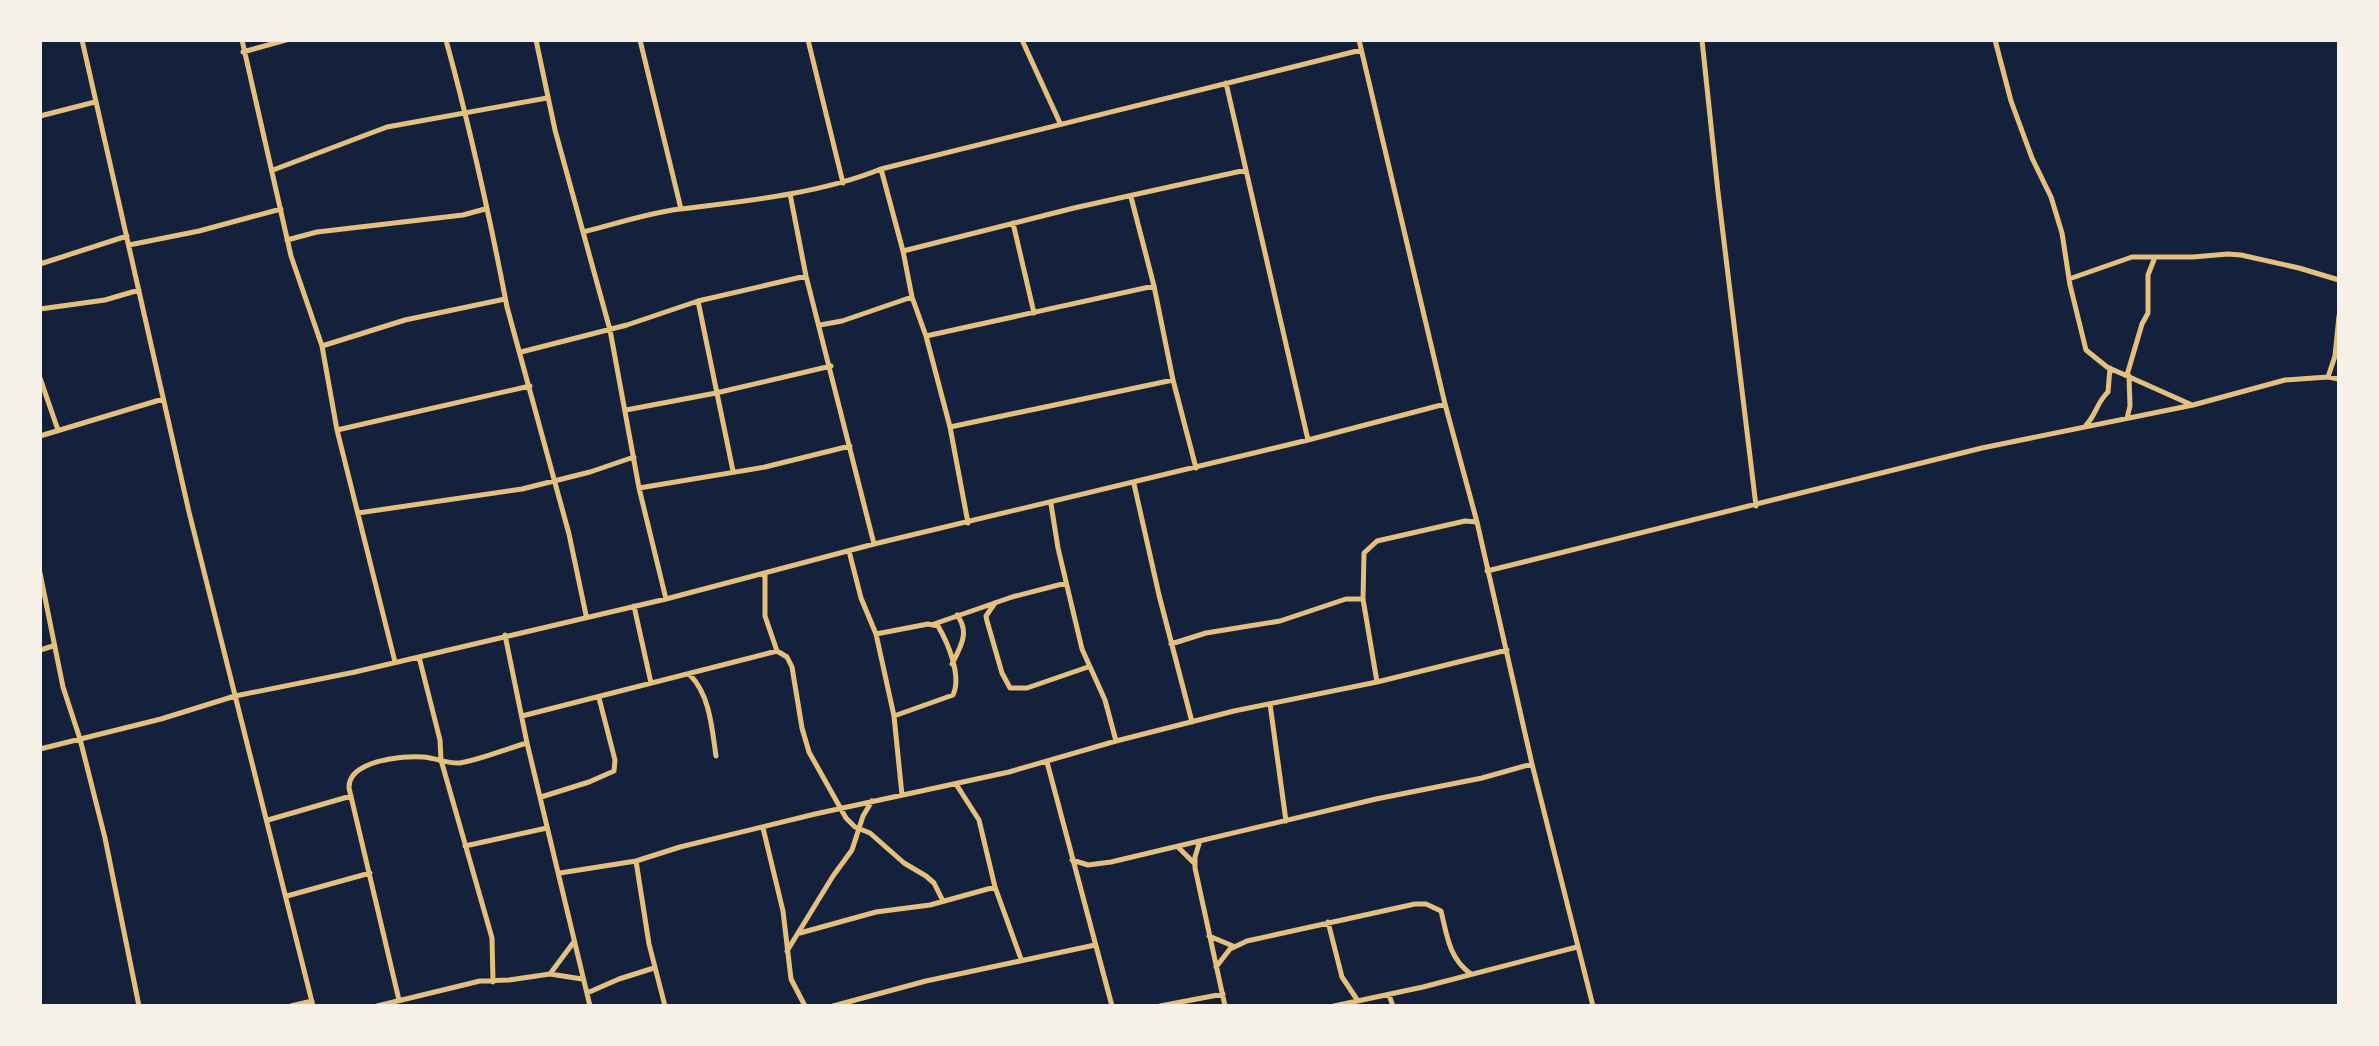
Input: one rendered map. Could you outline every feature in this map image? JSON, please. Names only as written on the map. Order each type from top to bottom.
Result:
[{"type":"street","points":[[82,40],[163,399],[312,1004],[291,1006]]},
{"type":"street","points":[[242,40],[287,240],[322,346],[337,430],[395,662]]},
{"type":"street","points":[[243,52],[286,40]]},
{"type":"street","points":[[446,40],[503,276],[505,299],[569,534],[586,615]]},
{"type":"street","points":[[536,40],[547,98],[610,330],[639,488],[666,599]]},
{"type":"street","points":[[640,40],[681,209]]},
{"type":"street","points":[[808,40],[843,183]]},
{"type":"street","points":[[1022,40],[1060,123]]},
{"type":"street","points":[[1359,40],[1593,1006]]},
{"type":"street","points":[[1702,40],[1756,506]]},
{"type":"street","points":[[1995,40],[2004,78],[2032,158],[2051,197],[2065,247],[2069,279],[2086,350],[2098,362],[2193,405]]},
{"type":"street","points":[[583,232],[681,209],[724,206],[843,183],[881,169],[1361,49]]},
{"type":"street","points":[[1226,83],[1308,440]]},
{"type":"street","points":[[273,170],[377,130],[547,98]]},
{"type":"street","points":[[40,116],[95,102]]},
{"type":"street","points":[[881,169],[912,297],[926,336],[950,427],[968,523]]},
{"type":"street","points":[[903,251],[1246,170]]},
{"type":"street","points":[[790,194],[806,276],[874,544]]},
{"type":"street","points":[[1131,197],[1196,468]]},
{"type":"street","points":[[129,245],[199,231],[281,209]]},
{"type":"street","points":[[287,240],[317,232],[460,216],[485,209]]},
{"type":"street","points":[[1013,223],[1034,313]]},
{"type":"street","points":[[40,264],[127,236]]},
{"type":"street","points":[[2069,279],[2132,257],[2241,255],[2339,280]]},
{"type":"street","points":[[2127,418],[2130,406],[2128,375],[2148,313],[2148,275],[2156,256]]},
{"type":"street","points":[[521,352],[610,330],[698,301],[806,276]]},
{"type":"street","points":[[926,336],[1154,286]]},
{"type":"street","points":[[40,309],[105,300],[139,290]]},
{"type":"street","points":[[820,325],[842,321],[912,297]]},
{"type":"street","points":[[322,346],[405,320],[505,299]]},
{"type":"street","points":[[698,301],[733,471]]},
{"type":"street","points":[[2328,377],[2335,356],[2339,316]]},
{"type":"street","points":[[626,410],[831,366]]},
{"type":"street","points":[[2085,426],[2108,390],[2110,368]]},
{"type":"street","points":[[40,378],[58,431]]},
{"type":"street","points":[[1487,571],[1982,448],[2193,405],[2285,380],[2339,379]]},
{"type":"street","points":[[950,427],[1173,380]]},
{"type":"street","points":[[337,430],[530,386]]},
{"type":"street","points":[[40,436],[163,399]]},
{"type":"street","points":[[40,749],[161,719],[235,696],[666,599],[874,544],[1134,484],[1445,404]]},
{"type":"street","points":[[639,488],[803,459],[850,446]]},
{"type":"street","points":[[358,513],[554,482],[634,457]]},
{"type":"street","points":[[1134,484],[1192,722]]},
{"type":"street","points":[[1051,504],[1066,583],[1088,667],[1105,700],[1116,741]]},
{"type":"street","points":[[1377,682],[1363,599],[1363,558],[1369,547],[1377,541],[1465,521],[1477,522]]},
{"type":"street","points":[[849,551],[861,598],[876,634],[894,716],[902,795]]},
{"type":"street","points":[[40,573],[63,687],[80,739],[105,838],[139,1006]]},
{"type":"street","points":[[765,574],[765,616],[777,651],[787,657],[792,667],[809,752],[849,822],[870,833],[904,863],[926,876],[934,883],[943,901]]},
{"type":"street","points":[[876,634],[933,624],[1066,583]]},
{"type":"street","points":[[1171,644],[1206,633],[1280,621],[1346,599],[1363,599]]},
{"type":"street","points":[[995,603],[986,616],[1002,673],[1010,688],[1027,688],[1088,667]]},
{"type":"street","points":[[634,606],[651,683]]},
{"type":"street","points":[[952,664],[965,635],[957,615]]},
{"type":"street","points":[[894,716],[953,695],[956,678],[940,629],[933,624]]},
{"type":"street","points":[[505,635],[527,743],[590,1006]]},
{"type":"street","points":[[40,650],[53,646]]},
{"type":"street","points":[[560,873],[636,861],[842,807],[1047,762],[1192,722],[1507,650]]},
{"type":"street","points":[[522,716],[777,651]]},
{"type":"street","points":[[419,656],[440,740],[441,760],[492,938],[493,982]]},
{"type":"street","points":[[689,674],[697,682],[705,700],[716,756]]},
{"type":"street","points":[[541,797],[614,771],[615,760],[599,698]]},
{"type":"street","points":[[1270,704],[1286,821]]},
{"type":"street","points":[[399,1000],[350,777],[354,771],[365,766],[414,757],[462,762],[527,743]]},
{"type":"street","points":[[1047,762],[1112,1006]]},
{"type":"street","points":[[1072,860],[1097,865],[1532,764]]},
{"type":"street","points":[[956,784],[979,820],[995,887],[1021,959]]},
{"type":"street","points":[[268,820],[352,796]]},
{"type":"street","points":[[787,952],[810,911],[852,850],[858,828],[873,801]]},
{"type":"street","points":[[465,846],[547,828]]},
{"type":"street","points":[[763,828],[783,911],[791,979],[805,1006]]},
{"type":"street","points":[[1200,843],[1194,863],[1225,1006]]},
{"type":"street","points":[[1178,847],[1194,863]]},
{"type":"street","points":[[636,861],[654,968],[665,1006]]},
{"type":"street","points":[[287,896],[370,873]]},
{"type":"street","points":[[800,933],[876,912],[943,901],[995,887]]},
{"type":"street","points":[[1216,967],[1234,946],[1247,941],[1400,906],[1426,904],[1441,911],[1451,951],[1471,974]]},
{"type":"street","points":[[1328,922],[1342,977],[1358,1001]]},
{"type":"street","points":[[1209,936],[1234,946]]},
{"type":"street","points":[[550,974],[573,943]]},
{"type":"street","points":[[833,1006],[1021,959],[1095,945]]},
{"type":"street","points":[[1334,1006],[1577,947]]},
{"type":"street","points":[[587,993],[654,968]]},
{"type":"street","points":[[377,1006],[468,983],[550,974],[583,979]]},
{"type":"street","points":[[1160,1006],[1223,994]]},
{"type":"street","points":[[1389,995],[1393,1006]]}]
